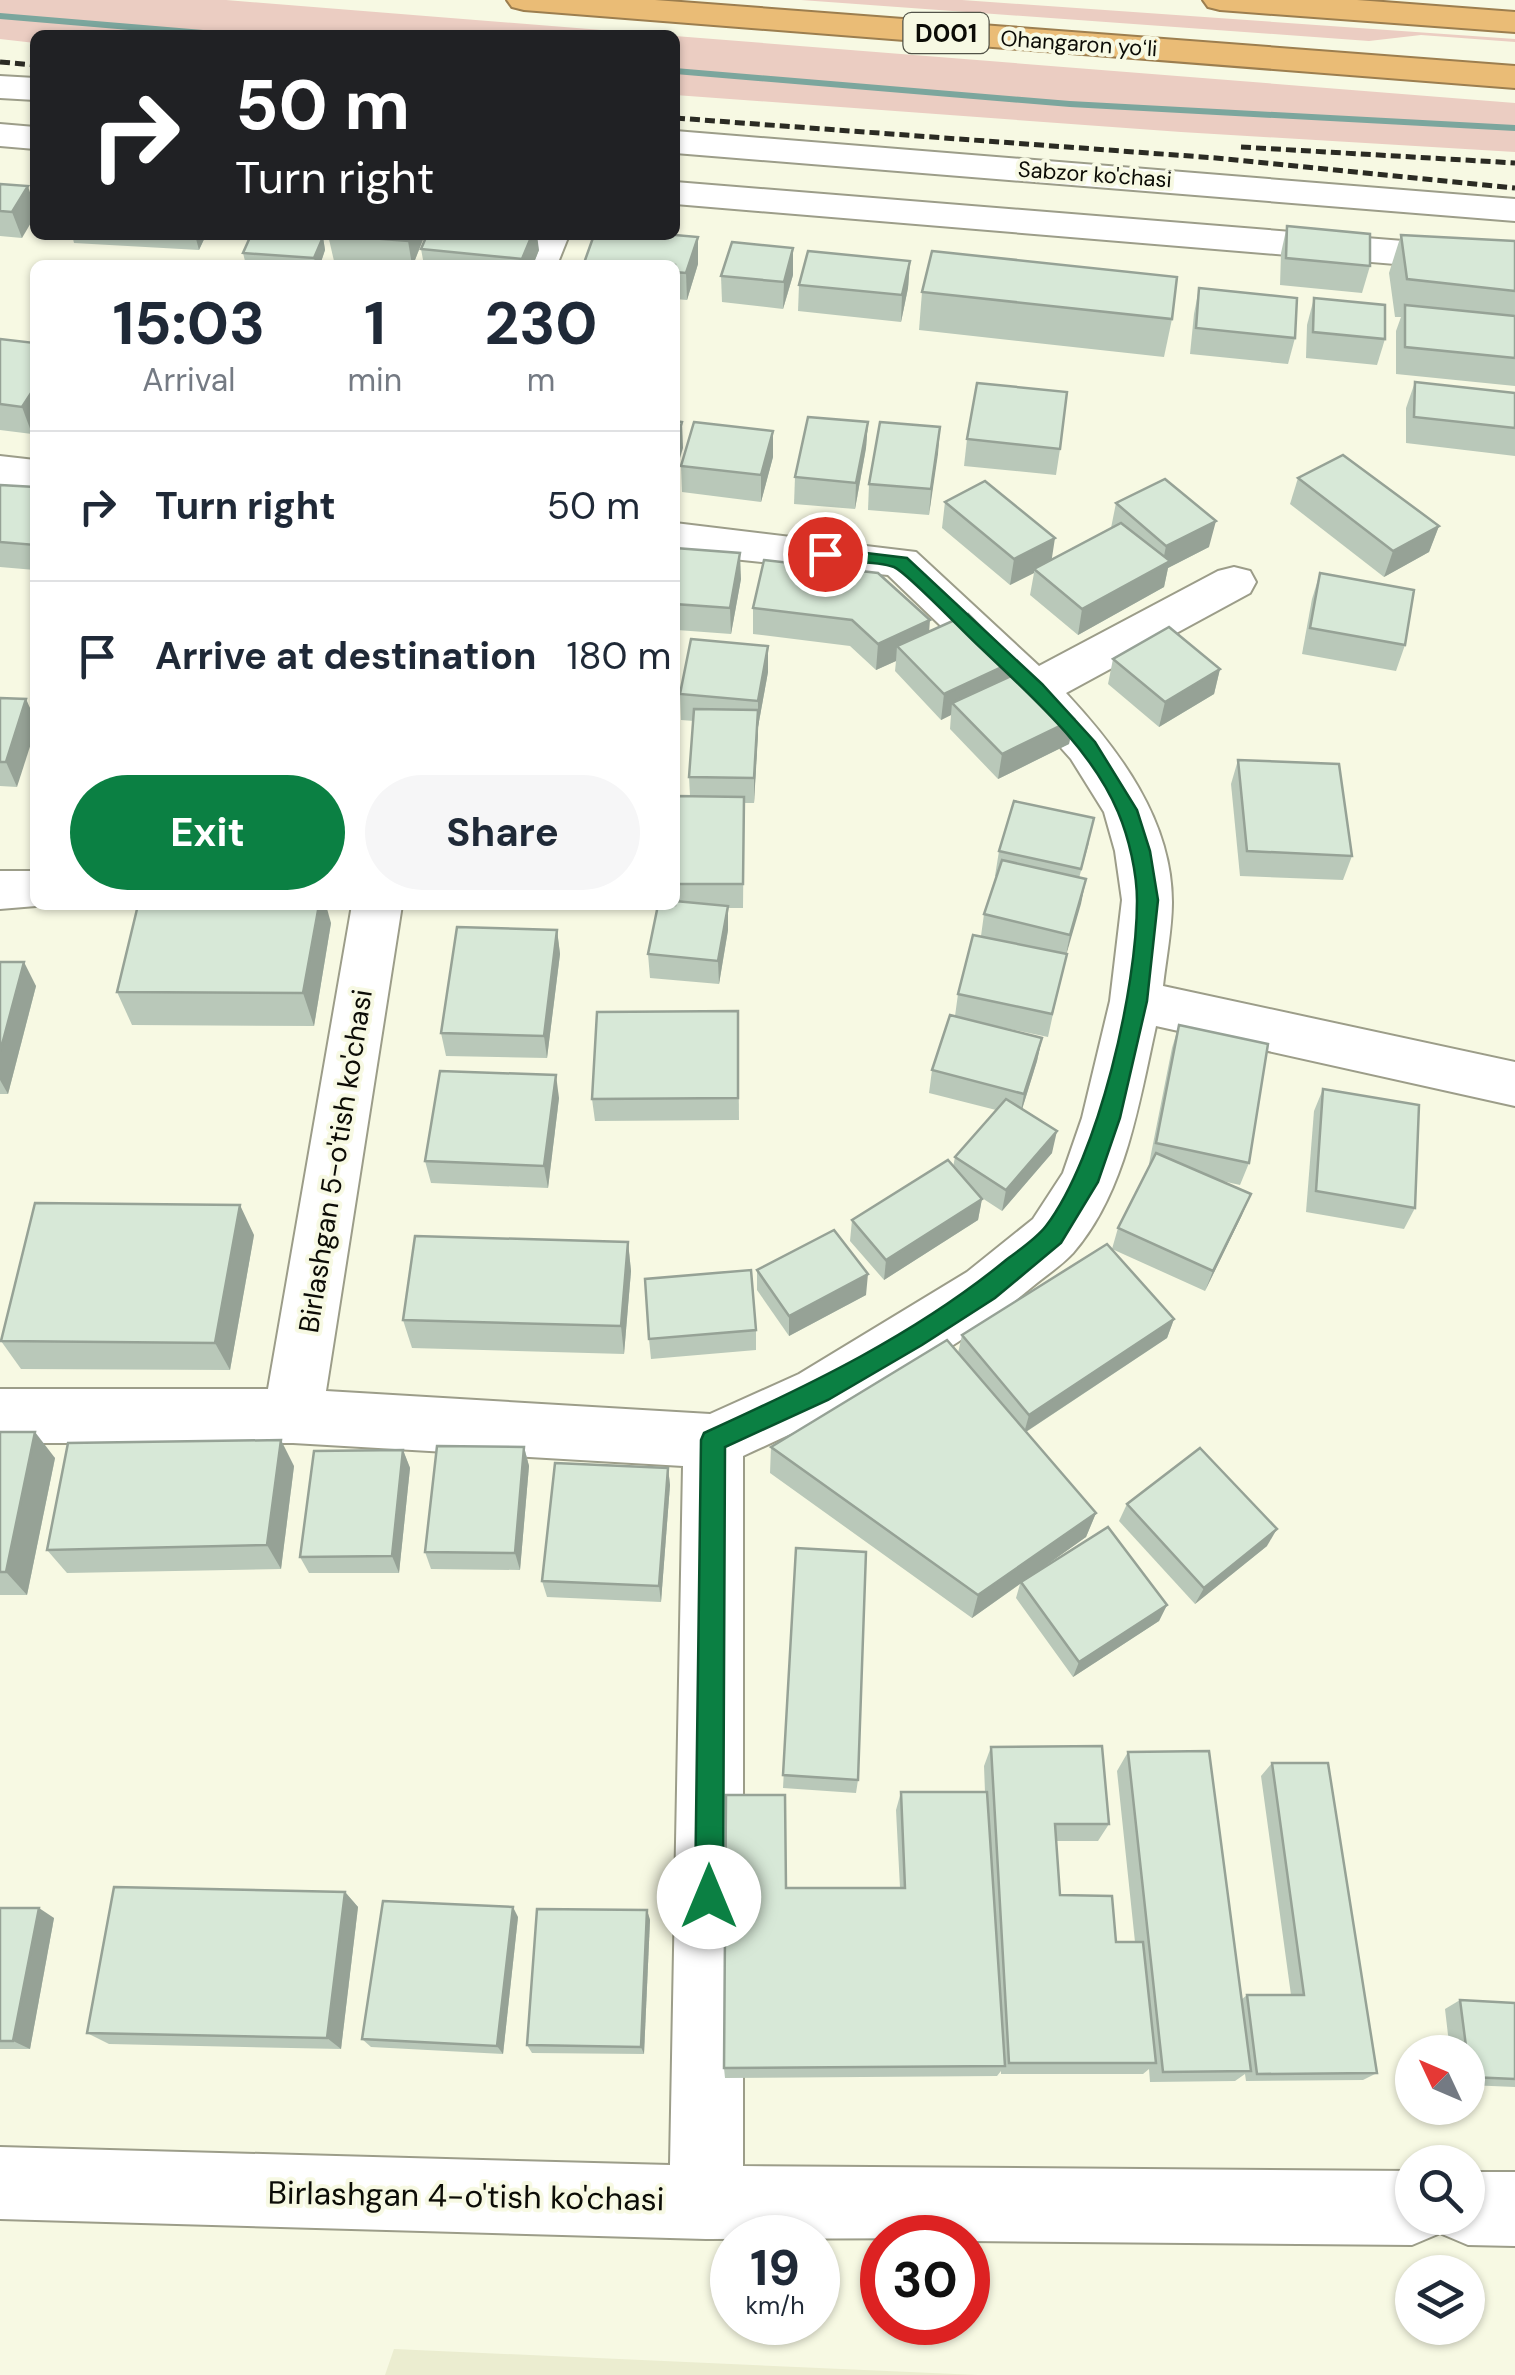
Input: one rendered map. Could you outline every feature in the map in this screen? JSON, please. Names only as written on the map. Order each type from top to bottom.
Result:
[{"type":"highway","name":"Ohangaron yoʻli","points":[[524,0],[1515,76]]},
{"type":"highway","points":[[1220,0],[1515,22]]},
{"type":"street","points":[[0,86],[30,89]]},
{"type":"street","points":[[0,135],[30,138]]},
{"type":"street","name":"Sabzor ko'chasi","points":[[680,142],[1515,210]]},
{"type":"street","points":[[680,193],[1515,262]]},
{"type":"street","points":[[0,470],[30,473]]},
{"type":"street","points":[[0,1416],[293,1416],[713,1440],[820,1392],[914,1337],[987,1290],[1053,1236],[1086,1182],[1098,1150],[1136,1001],[1147,900],[1140,851],[1127,810],[1088,747],[1035,688],[900,562],[680,539]]},
{"type":"street","points":[[1035,688],[1234,582]]},
{"type":"street","points":[[0,890],[30,890]]},
{"type":"street","name":"Birlashgan 5-o'tish ko'chasi","points":[[293,1416],[376,910]]},
{"type":"street","points":[[1136,1001],[1515,1084]]},
{"type":"street","points":[[706,2202],[713,1440]]},
{"type":"street","name":"Birlashgan 4-o'tish ko'chasi","points":[[0,2184],[706,2202],[1395,2208]]},
{"type":"street","points":[[1485,2208],[1515,2209]]},
{"type":"shaded area","points":[[0,0],[226,0],[601,30],[30,30],[30,42],[0,39]]},
{"type":"shaded area","points":[[801,0],[962,0],[1515,42],[1421,35],[1369,41]]},
{"type":"shaded area","points":[[680,36],[1515,103],[1515,152],[680,95]]},
{"type":"shaded area","points":[[394,2349],[978,2375],[385,2375]]},
{"type":"building","points":[[0,184],[28,186],[12,212],[0,211]]},
{"type":"building","points":[[1287,226],[1370,234],[1370,266],[1286,258]]},
{"type":"building","points":[[1401,235],[1515,241],[1515,291],[1407,279]]},
{"type":"building","points":[[698,237],[686,273],[680,272],[680,260],[585,260],[592,240]]},
{"type":"building","points":[[249,240],[322,240],[314,258],[243,253]]},
{"type":"building","points":[[425,240],[530,240],[522,259],[421,249]]},
{"type":"building","points":[[732,242],[793,248],[784,282],[721,276]]},
{"type":"building","points":[[808,251],[910,261],[902,295],[799,285]]},
{"type":"building","points":[[932,251],[1177,277],[1172,319],[922,292]]},
{"type":"building","points":[[1199,288],[1297,298],[1295,338],[1196,328]]},
{"type":"building","points":[[1314,298],[1385,305],[1385,339],[1313,332]]},
{"type":"building","points":[[1405,305],[1515,316],[1515,358],[1405,347]]},
{"type":"building","points":[[0,339],[30,342],[30,395],[22,407],[0,404]]},
{"type":"building","points":[[1415,382],[1515,393],[1515,428],[1414,417]]},
{"type":"building","points":[[977,383],[1067,392],[1060,449],[967,439]]},
{"type":"building","points":[[808,417],[868,422],[856,483],[795,477]]},
{"type":"building","points":[[694,422],[773,431],[761,475],[681,466]]},
{"type":"building","points":[[880,422],[940,427],[931,489],[869,484]]},
{"type":"building","points":[[1343,455],[1439,526],[1393,551],[1298,478]]},
{"type":"building","points":[[1165,479],[1216,521],[1166,546],[1116,503]]},
{"type":"building","points":[[985,481],[1055,538],[1014,559],[945,502]]},
{"type":"building","points":[[0,485],[30,487],[30,545],[0,542]]},
{"type":"building","points":[[1121,523],[1170,561],[1082,609],[1034,569]]},
{"type":"building","points":[[680,548],[740,553],[730,608],[680,604]]},
{"type":"building","points":[[764,560],[878,573],[930,620],[878,644],[852,620],[753,608]]},
{"type":"building","points":[[1320,573],[1414,590],[1405,645],[1310,628]]},
{"type":"building","points":[[968,614],[1015,661],[944,694],[897,646]]},
{"type":"building","points":[[1169,627],[1220,669],[1165,702],[1113,659]]},
{"type":"building","points":[[691,639],[768,646],[758,701],[680,694]]},
{"type":"building","points":[[1024,670],[1074,719],[1002,754],[952,703]]},
{"type":"building","points":[[0,698],[26,699],[6,762],[0,762]]},
{"type":"building","points":[[694,709],[758,710],[754,778],[689,777]]},
{"type":"building","points":[[1238,760],[1339,764],[1352,856],[1247,851]]},
{"type":"building","points":[[680,796],[744,797],[743,884],[680,884]]},
{"type":"building","points":[[1014,801],[1094,818],[1081,869],[999,851]]},
{"type":"building","points":[[1002,860],[1086,879],[1070,935],[984,914]]},
{"type":"building","points":[[680,901],[728,906],[718,961],[648,954],[657,910],[680,910]]},
{"type":"building","points":[[137,910],[318,910],[303,993],[117,992]]},
{"type":"building","points":[[457,927],[557,930],[544,1036],[441,1033]]},
{"type":"building","points":[[973,935],[1067,954],[1052,1014],[958,994]]},
{"type":"building","points":[[0,962],[24,962],[0,1052]]},
{"type":"building","points":[[738,1011],[738,1098],[592,1099],[597,1012]]},
{"type":"building","points":[[950,1015],[1042,1038],[1024,1094],[932,1070]]},
{"type":"building","points":[[1179,1025],[1268,1044],[1249,1163],[1156,1143]]},
{"type":"building","points":[[440,1071],[556,1075],[544,1166],[425,1161]]},
{"type":"building","points":[[1323,1089],[1419,1105],[1415,1208],[1316,1191]]},
{"type":"building","points":[[1006,1099],[1057,1131],[1006,1190],[955,1157]]},
{"type":"building","points":[[1156,1153],[1251,1194],[1213,1271],[1118,1228]]},
{"type":"building","points":[[948,1160],[982,1199],[886,1260],[852,1220]]},
{"type":"building","points":[[35,1203],[240,1205],[215,1343],[1,1341]]},
{"type":"building","points":[[834,1230],[868,1274],[789,1316],[757,1270]]},
{"type":"building","points":[[415,1236],[628,1242],[621,1326],[403,1320]]},
{"type":"building","points":[[1107,1244],[1174,1319],[1029,1415],[962,1335]]},
{"type":"building","points":[[751,1270],[756,1330],[649,1339],[645,1279]]},
{"type":"building","points":[[947,1340],[1096,1513],[978,1595],[771,1447]]},
{"type":"building","points":[[0,1432],[35,1432],[6,1572],[0,1572]]},
{"type":"building","points":[[281,1440],[267,1545],[47,1550],[68,1443]]},
{"type":"building","points":[[437,1446],[524,1447],[515,1553],[425,1552]]},
{"type":"building","points":[[1200,1448],[1277,1529],[1204,1588],[1127,1504]]},
{"type":"building","points":[[403,1450],[392,1556],[300,1557],[314,1451]]},
{"type":"building","points":[[555,1463],[668,1468],[659,1586],[542,1581]]},
{"type":"building","points":[[1108,1527],[1167,1605],[1079,1662],[1021,1582]]},
{"type":"building","points":[[796,1548],[866,1552],[858,1780],[783,1775]]},
{"type":"building","points":[[1102,1746],[1109,1824],[1055,1824],[1060,1895],[1112,1896],[1116,1942],[1143,1942],[1156,2063],[1009,2063],[991,1747]]},
{"type":"building","points":[[1209,1751],[1251,2071],[1163,2072],[1128,1752]]},
{"type":"building","points":[[1272,1763],[1328,1763],[1377,2073],[1257,2074],[1247,1995],[1304,1995]]},
{"type":"building","points":[[901,1792],[987,1792],[1005,2066],[724,2068],[726,1795],[785,1795],[786,1888],[905,1888]]},
{"type":"building","points":[[114,1887],[345,1892],[327,2038],[87,2033]]},
{"type":"building","points":[[383,1901],[513,1907],[497,2046],[362,2039]]},
{"type":"building","points":[[0,1908],[39,1908],[13,2041],[0,2041]]},
{"type":"building","points":[[537,1909],[647,1910],[641,2047],[527,2045]]},
{"type":"building","points":[[1460,2000],[1515,2003],[1515,2079],[1485,2078],[1485,2035],[1465,2035]]},
{"type":"waterway","points":[[0,16],[167,30]]},
{"type":"waterway","points":[[680,71],[1070,104],[1515,128]]},
{"type":"railway","points":[[0,62],[30,65]]},
{"type":"railway","points":[[680,118],[1216,158],[1515,188]]},
{"type":"railway","points":[[1241,147],[1515,163]]},
{"type":"route","points":[[709,1897],[713,1440],[820,1392],[914,1337],[987,1290],[1053,1236],[1086,1182],[1109,1118],[1136,1001],[1147,900],[1140,851],[1127,810],[1088,747],[1035,688],[900,562],[825,554]]}]
